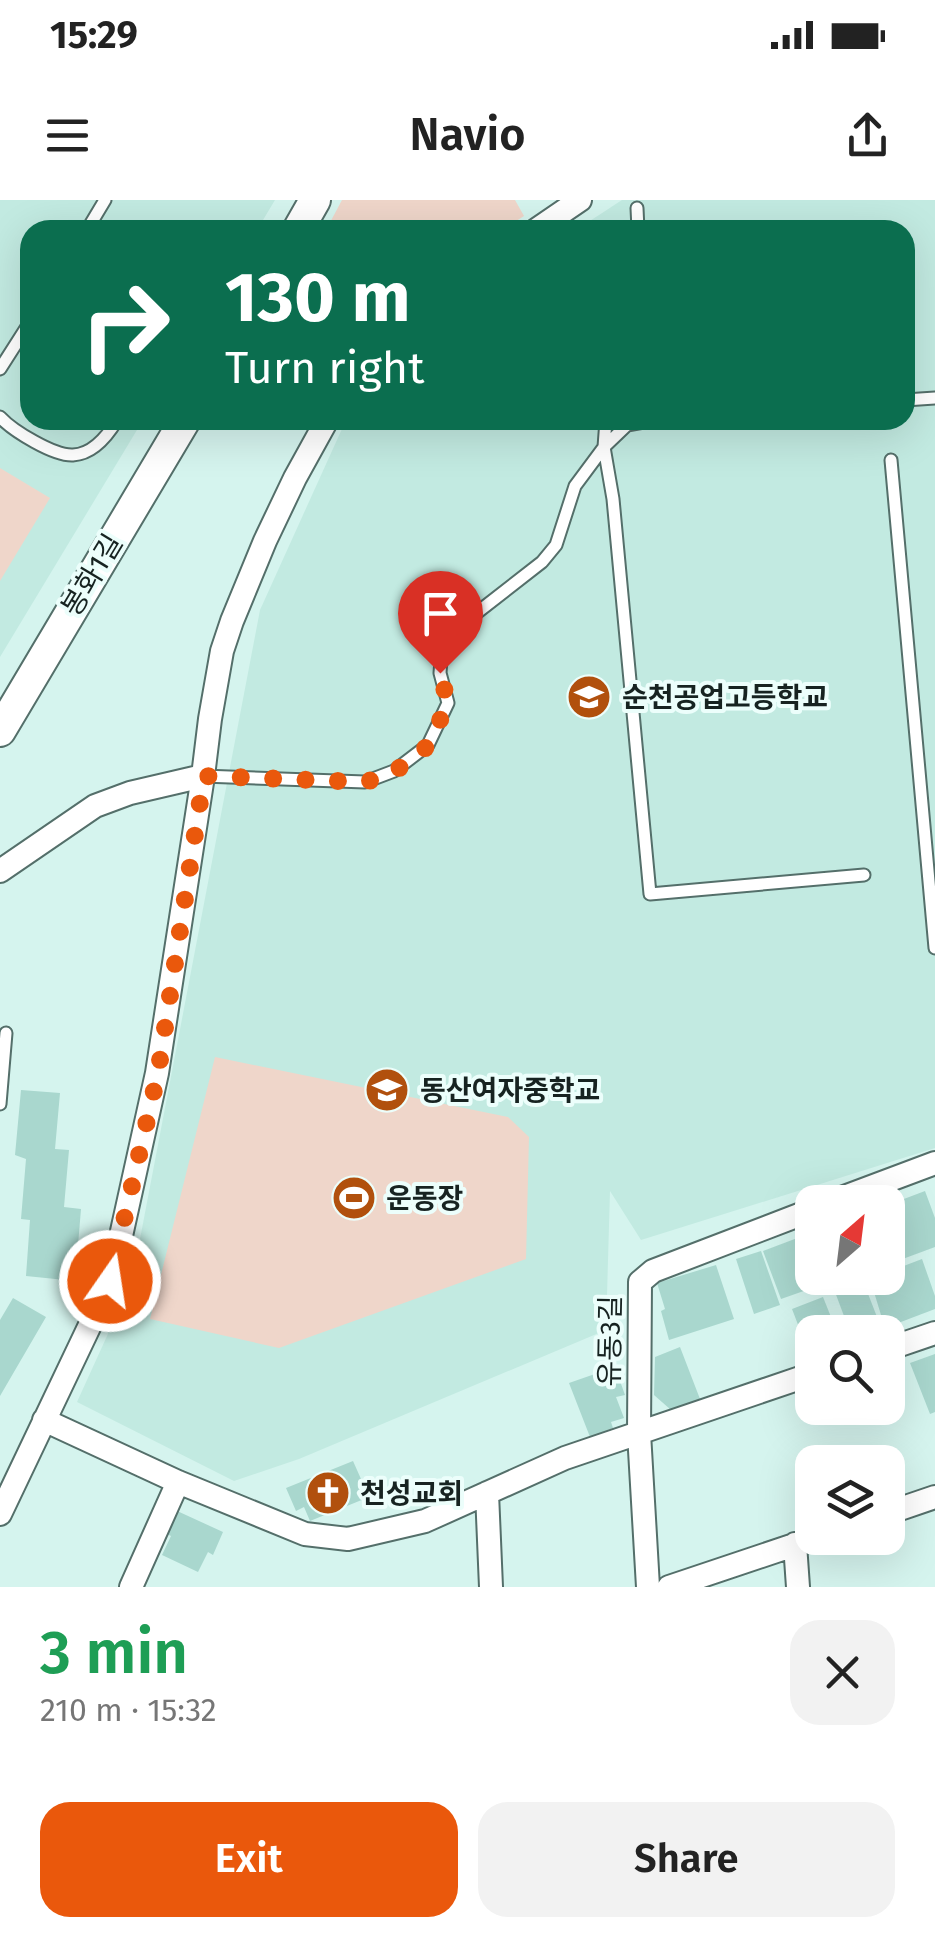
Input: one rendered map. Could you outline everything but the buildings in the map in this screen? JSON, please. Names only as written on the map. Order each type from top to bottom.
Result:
[{"type":"street","points":[[551,220],[580,200]]},
{"type":"street","name":"봉화1길","points":[[0,731],[179,430]]},
{"type":"street","points":[[0,1514],[110,1281],[158,1073],[222,650],[272,526],[323,430]]},
{"type":"street","points":[[0,871],[94,806],[130,792],[204,776]]},
{"type":"street","points":[[877,1185],[935,1163]]},
{"type":"street","name":"유동3길","points":[[648,1587],[639,1433],[640,1282],[653,1270],[795,1216]]},
{"type":"street","points":[[905,1343],[935,1333]]},
{"type":"street","points":[[44,1420],[178,1482],[305,1534],[348,1539],[425,1521],[565,1458],[795,1380]]},
{"type":"street","points":[[131,1587],[178,1482]]},
{"type":"street","points":[[487,1493],[492,1587]]},
{"type":"street","points":[[905,1507],[935,1497]]},
{"type":"street","points":[[668,1587],[795,1544]]},
{"type":"street","points":[[798,1587],[803,1555]]},
{"type":"lane","points":[[638,208],[638,220]]},
{"type":"lane","points":[[0,370],[20,338]]},
{"type":"lane","points":[[0,418],[41,445],[74,456],[91,449],[111,430]]},
{"type":"lane","points":[[605,430],[650,894],[864,875]]},
{"type":"lane","points":[[204,776],[366,782],[394,772],[428,746],[448,703],[440,673],[442,646],[465,622],[542,562],[556,545],[575,486],[622,430]]},
{"type":"lane","points":[[891,460],[935,948]]},
{"type":"lane","points":[[0,1104],[6,1034]]},
{"type":"shaded area","points":[[0,200],[275,200],[263,220],[20,220],[20,430],[137,430],[0,657]]},
{"type":"shaded area","points":[[342,200],[515,200],[524,216],[518,220],[331,220]]},
{"type":"shaded area","name":"순천공업고등학교","points":[[622,200],[935,200],[935,1148],[817,1185],[795,1185],[795,1192],[641,1240],[610,1191],[606,1330],[299,1459],[234,1481],[77,1402],[132,1281],[260,610],[341,430],[915,430],[915,220],[591,220]]},
{"type":"shaded area","points":[[0,468],[50,498],[0,581]]},
{"type":"shaded area","name":"운동장","points":[[215,1057],[508,1117],[529,1137],[526,1259],[279,1348],[150,1319]]},
{"type":"place","name":"순천공업고등학교","points":[[589,697]]},
{"type":"place","name":"동산여자중학교","points":[[387,1090]]},
{"type":"place","name":"운동장","points":[[354,1198]]},
{"type":"place","name":"천성교회","points":[[328,1493]]},
{"type":"route","points":[[110,1281],[158,1073],[204,776],[366,782],[394,772],[428,746],[448,703],[440,673]]}]
